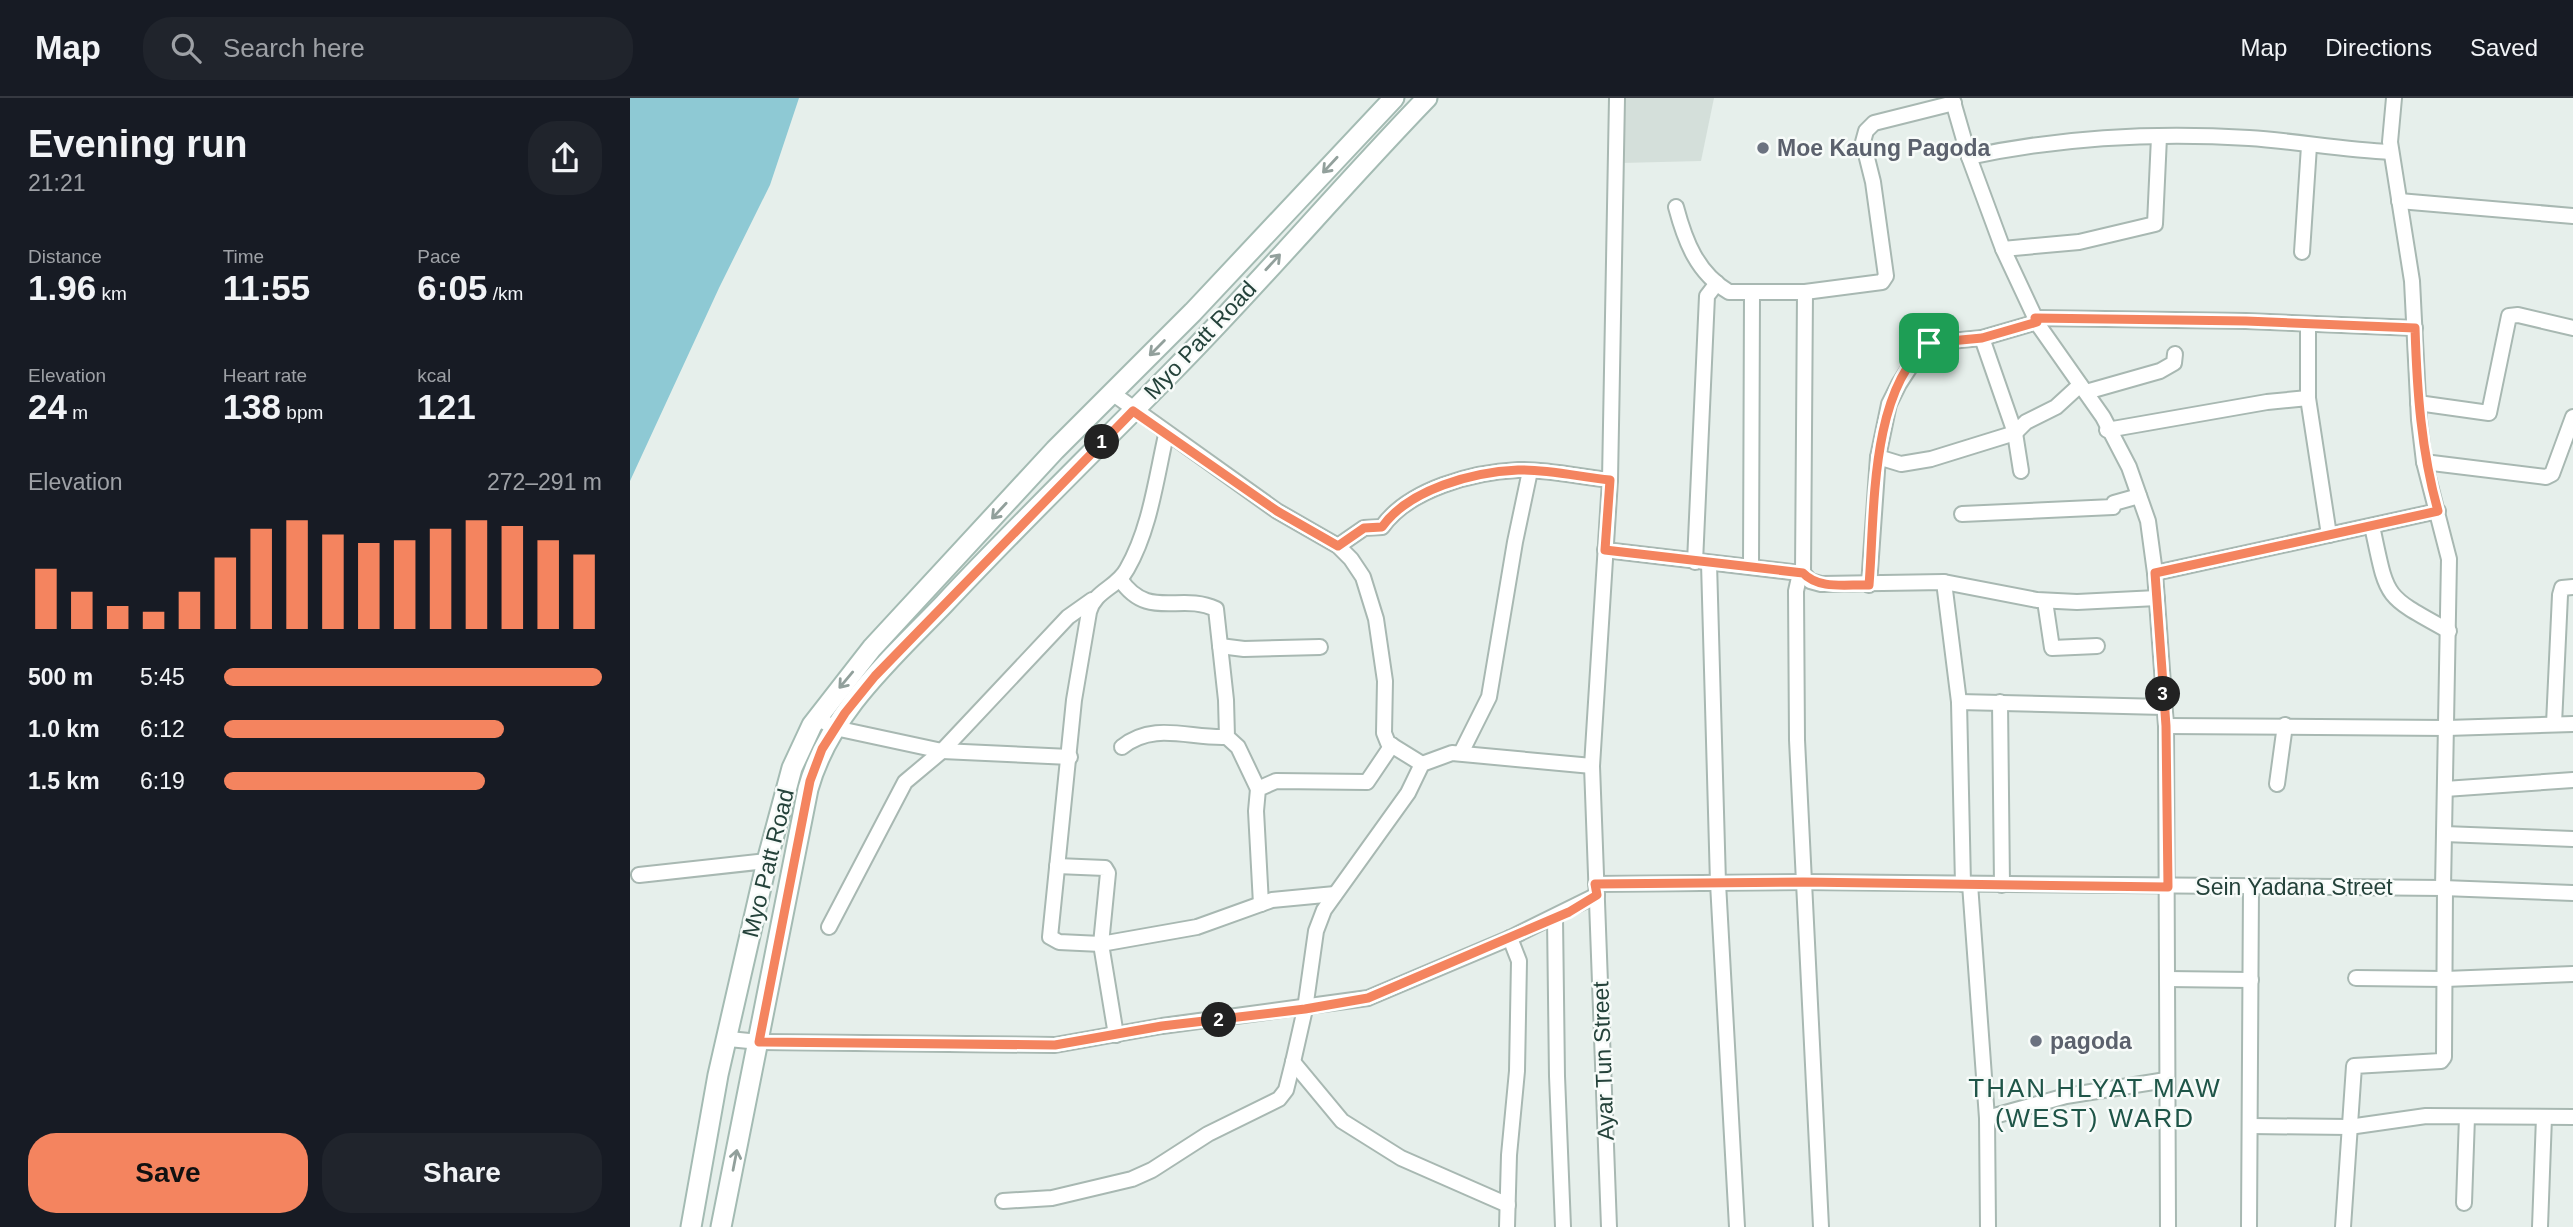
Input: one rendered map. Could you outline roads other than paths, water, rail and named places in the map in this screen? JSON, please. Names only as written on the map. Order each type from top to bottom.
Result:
[{"type":"main road","name":"Myo Patt Road","points":[[691,1227],[718,1075],[729,1039],[767,861],[792,768],[817,718],[872,648],[1394,98]]},
{"type":"main road","name":"Myo Patt Road","points":[[721,1227],[808,789],[822,749],[835,727],[889,662],[1133,411],[1427,98]]},
{"type":"main road","points":[[1364,129],[1381,146]]},
{"type":"main road","points":[[1193,312],[1211,329]]},
{"type":"main road","points":[[872,648],[889,662]]},
{"type":"main road","points":[[751,929],[779,931]]},
{"type":"street","name":"Ayar Tun Street","points":[[1609,1227],[1592,766],[1610,480],[1618,98]]},
{"type":"street","points":[[2343,1227],[2349,1177],[2349,1127],[2355,1064],[2443,1059],[2449,559],[2424,462],[2412,281],[2391,152],[2394,98]]},
{"type":"street","points":[[1676,207],[1683,235],[1699,265],[1729,292],[1805,292],[1885,279],[1873,183],[1863,142],[1866,131],[1874,123],[1953,101],[1969,158],[2003,249],[2036,320],[2083,388],[2129,467],[2148,521],[2155,573],[2166,726],[2168,1227]]},
{"type":"street","points":[[1969,158],[2077,138],[2159,136],[2250,138],[2309,146],[2391,152]]},
{"type":"street","points":[[2003,249],[2080,242],[2155,225],[2159,136]]},
{"type":"street","points":[[2302,252],[2309,146]]},
{"type":"street","points":[[2399,201],[2573,216]]},
{"type":"street","points":[[1717,283],[1707,296],[1702,563],[1737,1227]]},
{"type":"street","points":[[1805,292],[1802,573],[1796,591],[1796,618],[1803,882],[1821,1227]]},
{"type":"street","points":[[1751,567],[1752,294]]},
{"type":"street","points":[[2418,403],[2489,412],[2508,316],[2518,315],[2573,328]]},
{"type":"street","points":[[1869,585],[1878,457],[1889,404],[1921,350],[1929,343],[1982,338],[2036,320],[2415,328]]},
{"type":"street","points":[[2308,324],[2308,398],[2329,535]]},
{"type":"street","points":[[1982,338],[2015,433],[2021,471]]},
{"type":"street","points":[[1878,457],[1901,464],[1931,459],[2015,433],[2026,422],[2056,407],[2083,388],[2160,371],[2174,363],[2175,354]]},
{"type":"street","points":[[1112,393],[1166,435],[1277,511],[1338,546],[1363,577],[1376,620],[1385,681],[1384,733],[1392,745],[1422,764]]},
{"type":"street","points":[[2107,430],[2267,402],[2308,398]]},
{"type":"street","points":[[2424,462],[2546,477],[2552,474],[2573,417]]},
{"type":"street","points":[[829,927],[900,789],[942,751],[1068,617],[1120,579],[1141,536],[1166,435]]},
{"type":"street","points":[[1461,753],[1489,697],[1514,542],[1530,471]]},
{"type":"street","points":[[1338,546],[1364,528],[1382,527],[1394,511],[1430,491],[1484,474],[1530,471],[1610,480]]},
{"type":"street","points":[[1962,514],[2113,507],[2114,503],[2139,496]]},
{"type":"street","points":[[2155,573],[2438,511]]},
{"type":"street","points":[[2372,526],[2385,585],[2390,594],[2397,602],[2449,631]]},
{"type":"street","points":[[1605,550],[1802,573],[1821,584],[1944,582],[2045,601],[2077,603],[2157,598]]},
{"type":"street","points":[[1120,579],[1129,593],[1142,601],[1216,609],[1227,737]]},
{"type":"street","points":[[1944,582],[1959,702],[1966,884],[1987,1118],[1988,1227]]},
{"type":"street","points":[[2554,724],[2560,595],[2562,589],[2573,587]]},
{"type":"street","points":[[1092,600],[1074,700],[1050,937],[1059,942],[1101,944],[1196,927],[1261,904],[1301,895],[1335,894]]},
{"type":"street","points":[[2045,601],[2052,648],[2097,646]]},
{"type":"street","points":[[1220,646],[1244,649],[1320,647]]},
{"type":"street","points":[[1959,702],[2164,707]]},
{"type":"street","points":[[2000,702],[2003,885]]},
{"type":"street","points":[[817,718],[835,727],[942,751],[1070,757]]},
{"type":"street","points":[[2166,726],[2285,725],[2447,729],[2573,724]]},
{"type":"street","points":[[2277,784],[2285,725]]},
{"type":"street","points":[[1122,747],[1134,737],[1158,731],[1227,737],[1238,747],[1258,789],[1256,811],[1261,904]]},
{"type":"street","points":[[1258,789],[1276,781],[1367,782],[1392,745]]},
{"type":"street","points":[[1003,1201],[1052,1198],[1106,1187],[1152,1170],[1208,1134],[1279,1099],[1286,1090],[1305,1009],[1316,932],[1335,894],[1408,793],[1422,764],[1437,757],[1461,753],[1592,766]]},
{"type":"street","points":[[2445,789],[2573,780]]},
{"type":"street","points":[[2444,834],[2573,839]]},
{"type":"street","points":[[639,875],[767,861]]},
{"type":"street","points":[[1057,866],[1105,868],[1108,873],[1101,944],[1116,1035]]},
{"type":"street","name":"Sein Yadana Street","points":[[729,1039],[759,1042],[1055,1045],[1305,1009],[1368,998],[1555,918],[1596,890],[1718,883],[1803,882],[2444,888],[2573,893]]},
{"type":"street","points":[[2249,1227],[2251,887]]},
{"type":"street","points":[[1555,918],[1556,1063],[1563,1227]]},
{"type":"street","points":[[1507,1227],[1517,1071],[1519,961],[1510,938]]},
{"type":"street","points":[[2356,978],[2445,979],[2573,974]]},
{"type":"street","points":[[2167,979],[2251,980]]},
{"type":"street","points":[[1293,1062],[1342,1121],[1401,1158],[1508,1205]]},
{"type":"street","points":[[1987,1118],[2066,1096],[2166,1080]]},
{"type":"street","points":[[2251,1126],[2349,1127],[2426,1116],[2573,1117]]},
{"type":"street","points":[[2464,1203],[2466,1116]]},
{"type":"street","points":[[2540,1227],[2544,1117]]},
{"type":"water","points":[[630,98],[799,98],[770,185],[630,481]]},
{"type":"place","name":"Moe Kaung Pagoda","points":[[1763,148]]},
{"type":"place","name":"pagoda","points":[[2036,1041]]},
{"type":"district","name":"THAN HLYAT MAW (WEST) WARD","points":[[2095,1103]]}]
